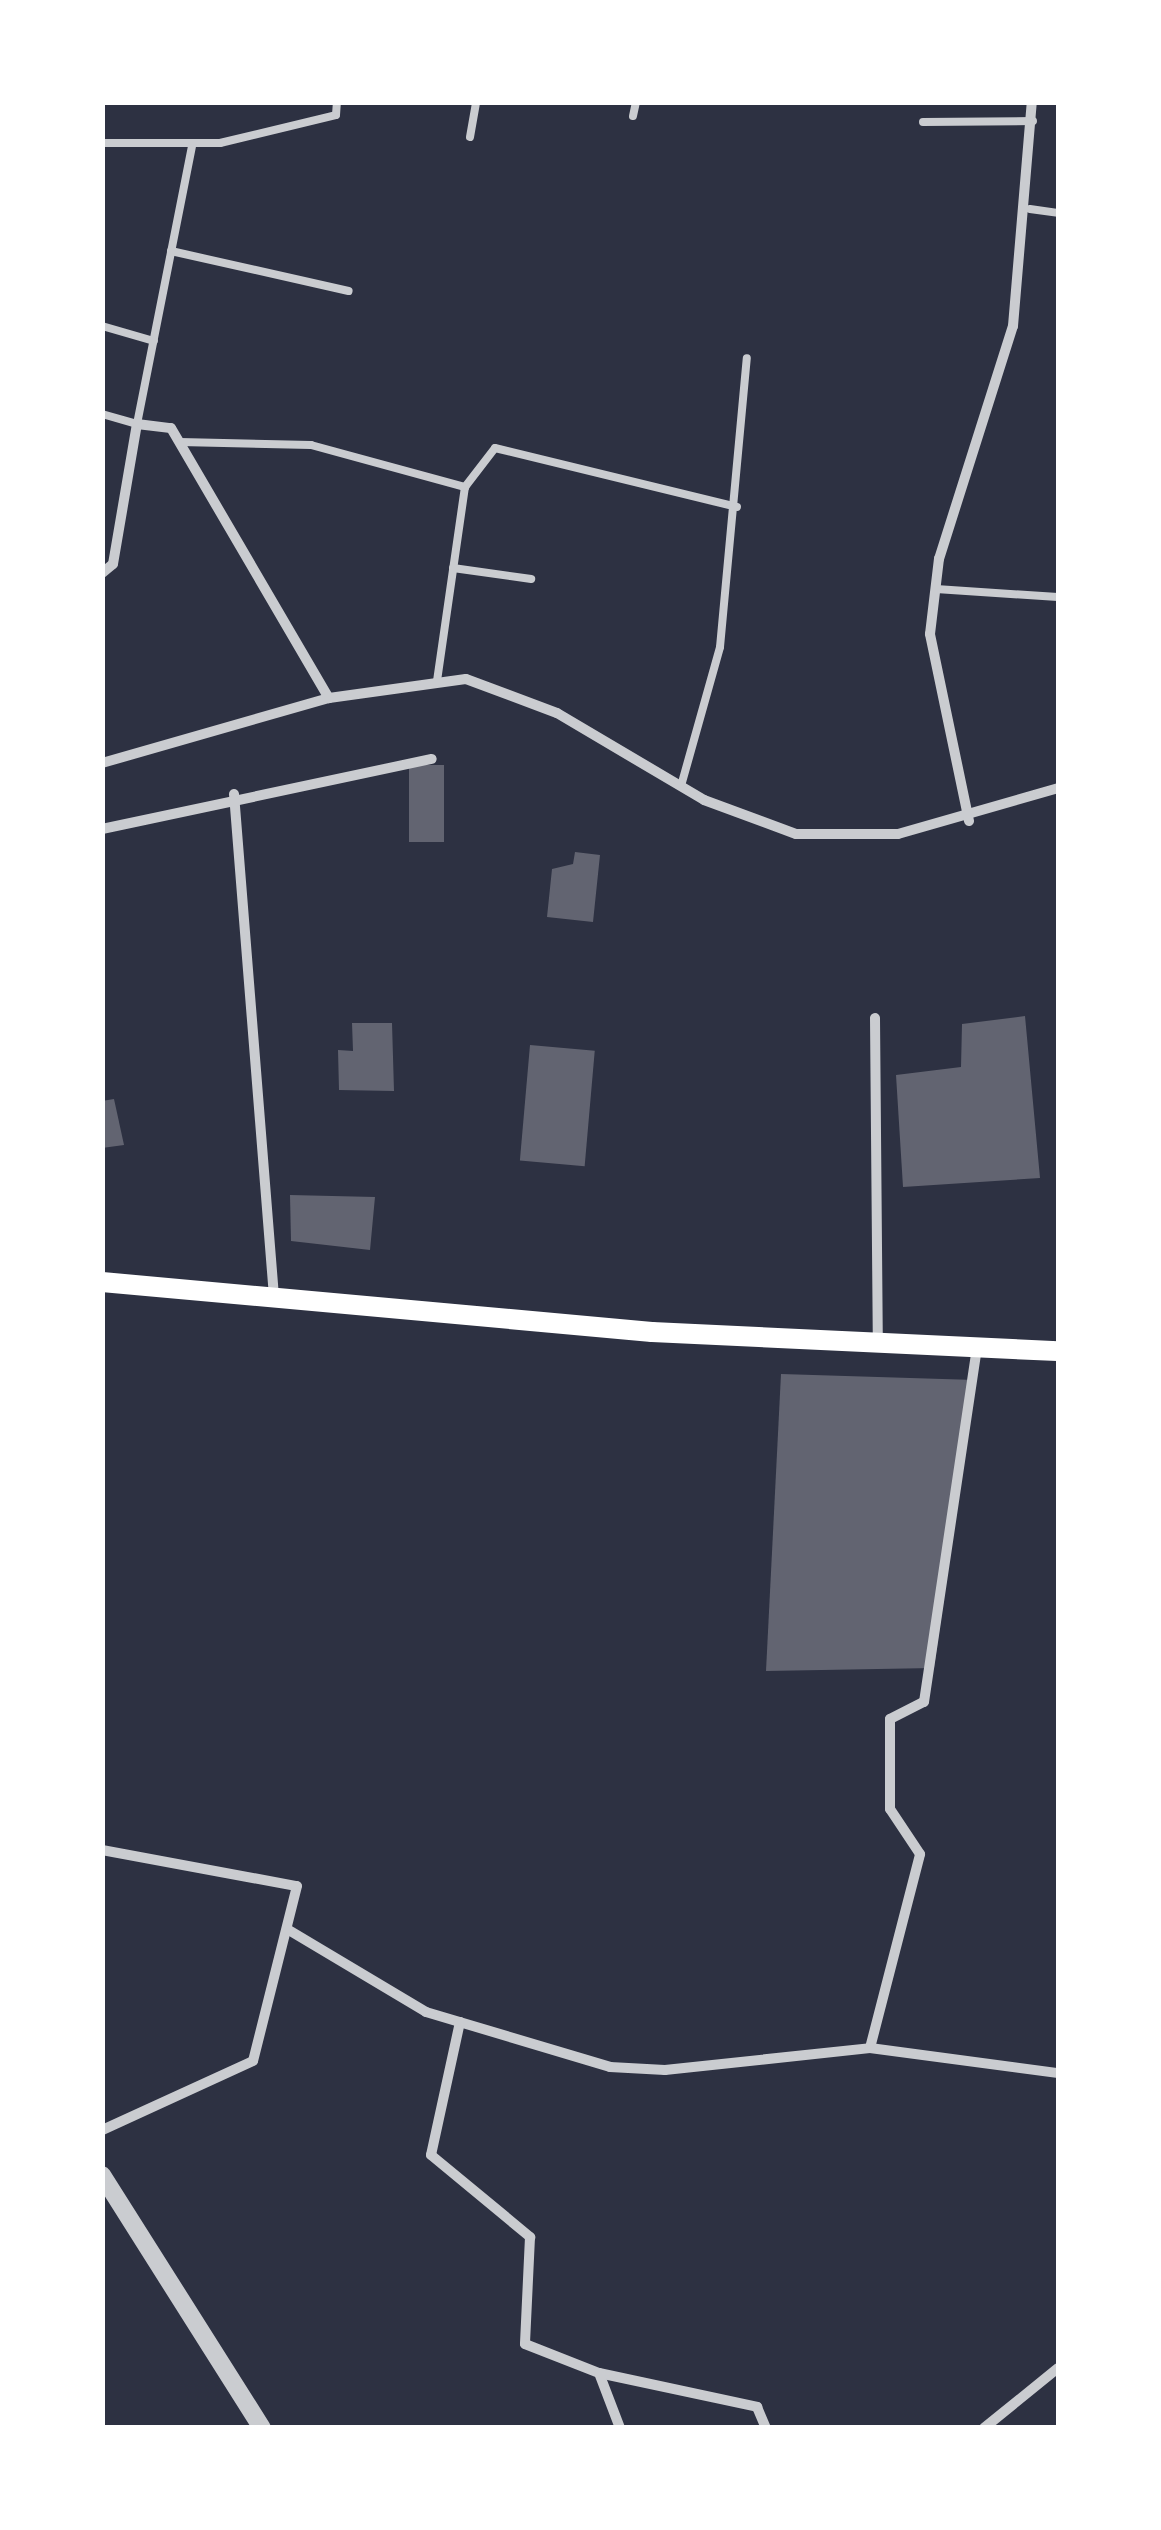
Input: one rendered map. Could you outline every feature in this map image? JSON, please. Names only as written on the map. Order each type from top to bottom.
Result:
[{"type":"main road","points":[[102,1282],[878,1346],[1058,1351]]},
{"type":"street","points":[[969,821],[930,634],[936,589],[1013,326],[1030,209],[1032,102]]},
{"type":"street","points":[[102,574],[113,564],[137,424],[172,428],[329,698]]},
{"type":"street","points":[[102,763],[329,698],[437,681],[490,682],[681,786],[796,834],[898,834],[969,821],[1058,788]]},
{"type":"street","points":[[102,828],[234,794],[432,760]]},
{"type":"street","points":[[234,794],[274,1297]]},
{"type":"street","points":[[875,1018],[878,1346]]},
{"type":"street","points":[[870,2048],[920,1854],[890,1809],[890,1719],[924,1702],[978,1349]]},
{"type":"street","points":[[102,1850],[297,1886],[253,2062],[102,2130]]},
{"type":"street","points":[[287,1930],[378,1987],[460,2022],[628,2068],[870,2048],[1058,2072]]},
{"type":"street","points":[[460,2022],[432,2155],[530,2236],[525,2344],[599,2374],[757,2408],[766,2428]]},
{"type":"street","points":[[102,2176],[262,2428]]},
{"type":"street","points":[[984,2428],[1058,2368]]},
{"type":"street","points":[[599,2374],[620,2428]]},
{"type":"lane","points":[[102,142],[192,146],[336,115],[337,102]]},
{"type":"lane","points":[[470,137],[476,102]]},
{"type":"lane","points":[[633,116],[636,102]]},
{"type":"lane","points":[[923,122],[1033,121]]},
{"type":"lane","points":[[102,414],[137,424],[192,146]]},
{"type":"lane","points":[[1030,209],[1058,213]]},
{"type":"lane","points":[[171,251],[349,290]]},
{"type":"lane","points":[[102,326],[154,341]]},
{"type":"lane","points":[[681,786],[720,647],[737,507],[747,358]]},
{"type":"lane","points":[[180,442],[311,445],[466,487]]},
{"type":"lane","points":[[437,681],[466,487],[495,448],[530,449],[737,507]]},
{"type":"lane","points":[[453,568],[531,580]]},
{"type":"lane","points":[[936,589],[1058,598]]},
{"type":"building","points":[[409,765],[444,765],[444,842],[409,842]]},
{"type":"building","points":[[575,852],[600,855],[593,922],[547,917],[552,869],[573,864]]},
{"type":"building","points":[[1025,1016],[1040,1178],[903,1187],[896,1075],[961,1067],[962,1024]]},
{"type":"building","points":[[352,1023],[392,1023],[394,1091],[339,1090],[338,1050],[353,1051]]},
{"type":"building","points":[[530,1045],[595,1051],[585,1166],[520,1161]]},
{"type":"building","points":[[114,1099],[124,1145],[102,1148],[102,1101]]},
{"type":"building","points":[[290,1195],[375,1197],[370,1250],[291,1241]]},
{"type":"building","points":[[781,1374],[975,1380],[934,1668],[766,1671]]}]
